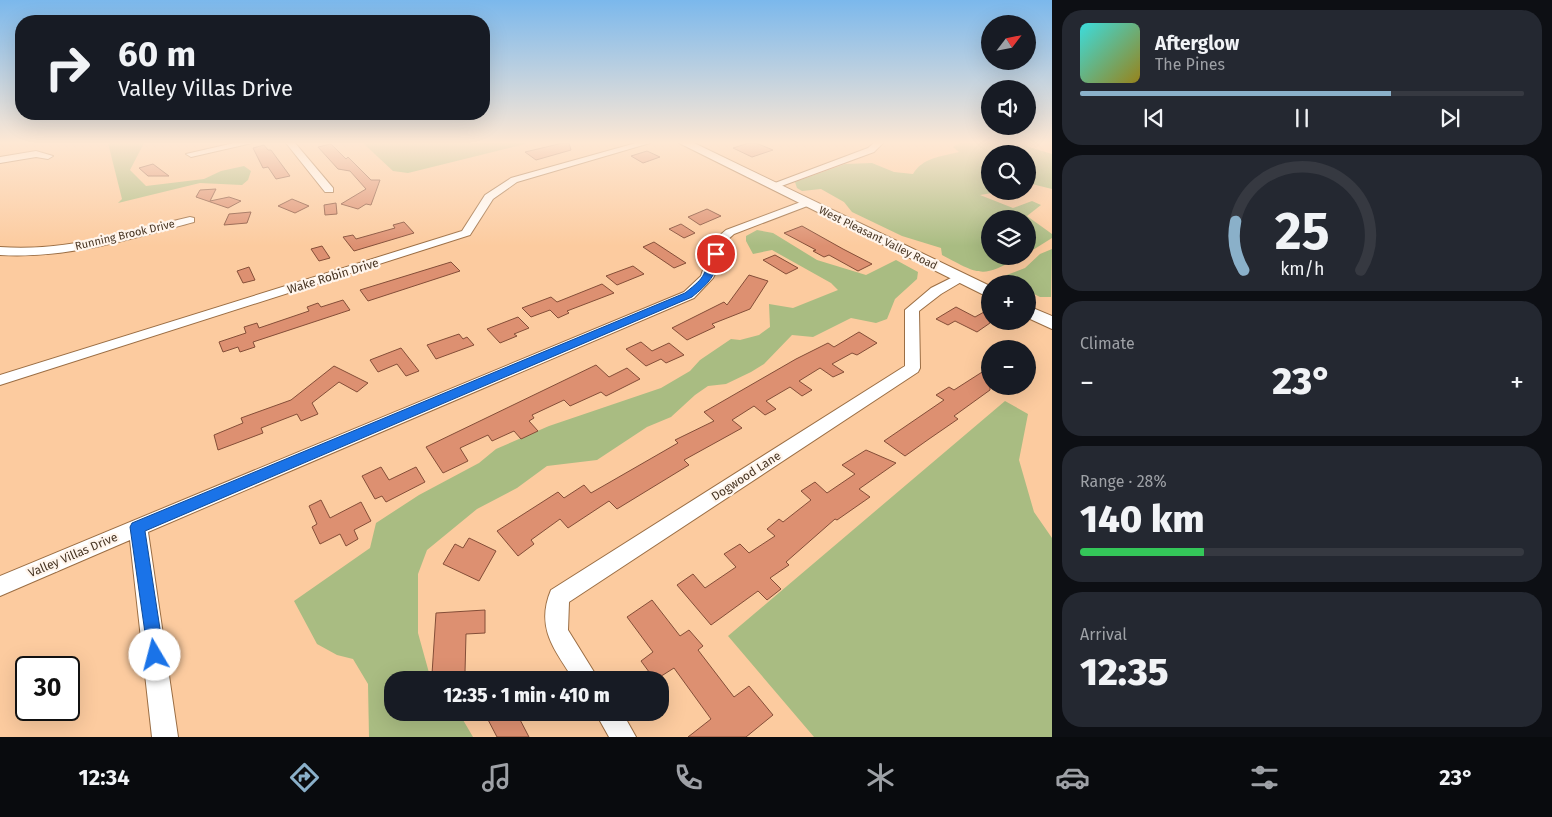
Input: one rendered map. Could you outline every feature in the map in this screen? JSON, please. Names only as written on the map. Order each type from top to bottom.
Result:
[{"type":"main road","name":"West Pleasant Valley Road","points":[[755,177],[981,289]]},
{"type":"main road","points":[[1036,315],[1052,323]]},
{"type":"street","points":[[319,177],[329,190]]},
{"type":"street","name":"Wake Robin Drive","points":[[0,380],[442,242],[466,232],[489,197],[514,180],[523,177]]},
{"type":"street","points":[[772,186],[796,177]]},
{"type":"street","name":"Valley Villas Drive","points":[[0,586],[689,295],[706,282],[713,267],[718,242],[730,232],[806,203]]},
{"type":"street","name":"Running Brook Drive","points":[[0,252],[84,246],[190,220]]},
{"type":"street","name":"Dogwood Lane","points":[[581,671],[557,633],[559,597],[913,368],[912,310],[936,291],[959,278]]},
{"type":"street","points":[[138,527],[165,737]]},
{"type":"street","points":[[613,721],[623,737]]},
{"type":"green space","points":[[117,177],[137,177],[146,186],[207,177],[249,177],[242,185],[200,183],[118,203],[122,199]]},
{"type":"green space","points":[[808,177],[981,177],[981,200],[993,200],[1013,208],[1032,201],[1041,205],[1035,210],[981,210],[981,265],[1004,265],[981,272],[965,267],[942,255],[941,248],[902,236],[852,212],[844,202],[821,189],[802,191],[797,188],[795,182]]},
{"type":"green space","points":[[1036,177],[1052,177],[1052,189],[1036,185]]},
{"type":"green space","points":[[1036,222],[1052,234],[1052,238],[1036,248]]},
{"type":"green space","points":[[757,230],[773,233],[817,260],[866,275],[896,260],[918,272],[917,279],[895,299],[887,319],[876,323],[851,318],[813,337],[792,335],[764,364],[726,384],[708,386],[671,417],[647,427],[597,460],[547,466],[517,488],[477,509],[427,550],[418,574],[418,633],[429,671],[384,671],[384,721],[464,721],[473,737],[369,737],[368,684],[353,659],[337,655],[317,644],[294,601],[370,548],[376,523],[419,495],[479,463],[496,449],[549,426],[661,388],[690,371],[700,360],[731,339],[740,340],[759,335],[770,327],[769,304],[793,308],[838,290],[831,283],[772,250],[753,254],[746,241],[746,236]]},
{"type":"green space","points":[[1052,249],[1051,297],[1036,295],[1036,275],[1007,275],[1028,265],[1036,265],[1036,258]]},
{"type":"green space","points":[[1005,401],[1028,414],[1019,460],[1034,512],[1052,538],[1052,737],[814,737],[728,636]]},
{"type":"building","points":[[356,177],[380,180],[371,205],[366,204],[358,209],[341,204],[366,189]]},
{"type":"building","points":[[216,189],[210,201],[229,197],[241,201],[228,208],[196,197],[200,190]]},
{"type":"building","points":[[292,199],[309,206],[295,213],[278,206]]},
{"type":"building","points":[[336,203],[337,214],[325,215],[324,205]]},
{"type":"building","points":[[707,209],[721,216],[700,225],[688,217]]},
{"type":"building","points":[[251,212],[247,223],[224,225],[229,214]]},
{"type":"building","points":[[404,222],[414,233],[354,251],[343,237],[353,235],[356,239],[395,228],[393,225]]},
{"type":"building","points":[[681,224],[695,233],[684,238],[669,229]]},
{"type":"building","points":[[802,226],[872,264],[858,271],[829,255],[824,257],[813,251],[816,250],[784,233]]},
{"type":"building","points":[[654,242],[686,263],[674,268],[643,247]]},
{"type":"building","points":[[322,246],[330,258],[319,261],[311,249]]},
{"type":"building","points":[[775,255],[798,268],[786,274],[763,260]]},
{"type":"building","points":[[451,262],[460,271],[368,301],[360,290]]},
{"type":"building","points":[[633,266],[644,274],[617,285],[606,276]]},
{"type":"building","points":[[249,267],[255,280],[243,283],[237,271]]},
{"type":"building","points":[[749,275],[768,281],[750,309],[712,324],[715,327],[687,340],[672,328],[724,302],[727,305]]},
{"type":"building","points":[[602,284],[614,293],[567,311],[569,313],[558,318],[550,310],[531,317],[522,308],[551,297],[557,302]]},
{"type":"building","points":[[343,300],[350,310],[253,342],[255,347],[240,352],[238,347],[223,352],[219,342],[246,333],[244,327],[257,323],[259,328],[309,311],[307,307],[318,303],[321,307]]},
{"type":"building","points":[[956,307],[975,317],[981,314],[981,329],[977,332],[955,321],[948,325],[936,319]]},
{"type":"building","points":[[518,317],[529,328],[514,334],[517,336],[500,343],[487,329]]},
{"type":"building","points":[[859,332],[877,343],[857,355],[852,353],[832,364],[844,372],[833,377],[820,368],[799,381],[812,390],[802,396],[790,387],[766,401],[776,409],[765,415],[754,406],[732,420],[742,428],[684,460],[689,465],[617,509],[609,501],[568,528],[560,519],[531,540],[534,544],[518,556],[497,531],[558,492],[564,498],[584,485],[591,493],[678,443],[675,440],[714,421],[704,412],[796,359],[828,343],[834,347]]},
{"type":"building","points":[[459,334],[463,339],[467,337],[474,345],[436,359],[427,345]]},
{"type":"building","points":[[641,342],[652,351],[669,343],[684,355],[666,363],[661,359],[646,366],[626,349]]},
{"type":"building","points":[[401,348],[419,371],[406,376],[397,364],[378,372],[370,360]]},
{"type":"building","points":[[596,365],[609,377],[627,368],[640,379],[606,396],[601,392],[570,406],[564,400],[532,415],[534,418],[529,421],[538,431],[521,439],[514,431],[492,441],[488,435],[460,448],[468,461],[443,473],[426,447]]},
{"type":"building","points":[[334,366],[368,383],[357,392],[339,382],[312,403],[318,414],[301,421],[297,414],[261,428],[263,433],[218,450],[214,435],[243,423],[241,418],[291,400]]},
{"type":"building","points":[[981,373],[981,395],[983,395],[954,416],[958,419],[905,456],[884,441],[944,400],[936,395],[949,387],[954,390]]},
{"type":"building","points":[[866,450],[896,463],[859,489],[870,497],[837,520],[835,519],[786,562],[789,565],[770,578],[781,589],[767,600],[758,591],[711,625],[677,585],[693,574],[705,588],[736,567],[724,554],[740,544],[749,553],[775,536],[767,529],[779,519],[783,522],[811,500],[801,491],[815,482],[827,493],[855,474],[842,465]]},
{"type":"building","points":[[381,467],[389,480],[416,467],[425,482],[386,502],[382,496],[375,499],[362,476]]},
{"type":"building","points":[[321,500],[330,518],[361,502],[371,521],[354,530],[358,539],[346,546],[340,534],[320,544],[312,527],[317,524],[309,506]]},
{"type":"building","points":[[469,538],[496,551],[479,581],[443,564],[455,544],[463,548]]},
{"type":"building","points":[[652,600],[680,636],[689,630],[703,646],[698,650],[734,697],[749,686],[773,715],[746,737],[688,737],[711,719],[674,668],[669,671],[648,671],[641,661],[653,652],[627,617]]},
{"type":"building","points":[[485,610],[485,633],[466,634],[465,671],[432,671],[436,613]]},
{"type":"building","points":[[489,721],[521,721],[529,737],[497,737]]},
{"type":"route","points":[[155,655],[138,527],[689,295],[706,282],[713,267],[716,254]]}]
